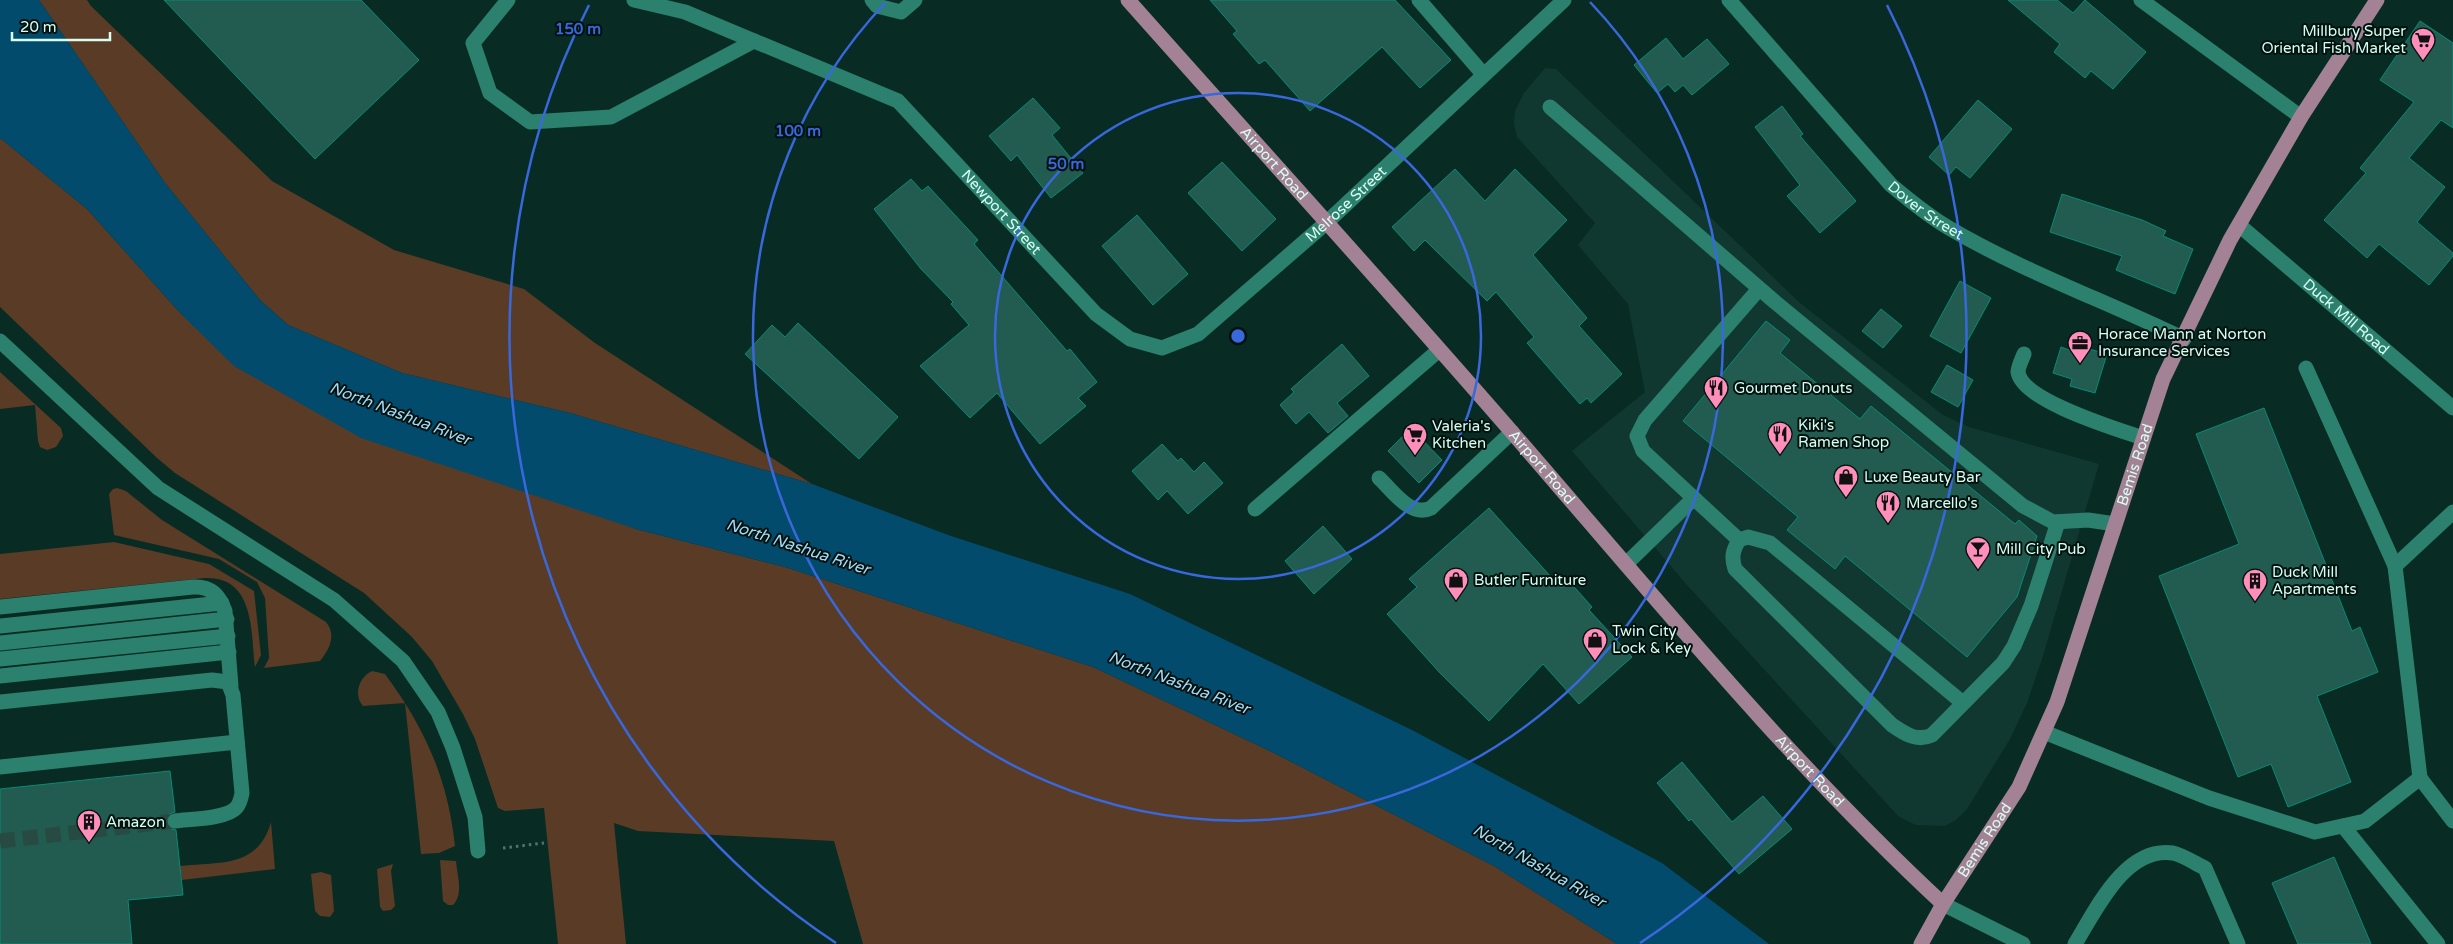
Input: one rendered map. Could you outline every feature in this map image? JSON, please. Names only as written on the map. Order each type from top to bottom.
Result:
[{"type":"main road","name":"Airport Road","points":[[1128,0],[1512,432],[1701,652],[1879,844],[1943,904]]},
{"type":"main road","name":"Bemis Road","points":[[1922,944],[1943,904],[2019,787],[2057,702],[2164,379],[2239,225],[2301,117],[2376,0]]},
{"type":"street","points":[[508,0],[473,43],[490,93],[530,122],[611,117],[754,41]]},
{"type":"street","points":[[634,0],[684,12],[754,41]]},
{"type":"street","points":[[872,0],[877,6],[901,12],[915,0]]},
{"type":"street","points":[[1418,0],[1484,74]]},
{"type":"street","name":"Melrose Street","points":[[1106,321],[1130,339],[1162,348],[1198,334],[1326,223],[1564,0]]},
{"type":"street","name":"Dover Street","points":[[1728,0],[1891,185],[1914,204],[1948,228],[1995,253],[2184,340]]},
{"type":"street","points":[[2142,0],[2301,117]]},
{"type":"street","name":"Newport Street","points":[[754,41],[898,101],[1096,314],[1106,321]]},
{"type":"street","points":[[1550,107],[1759,289],[2023,506],[2042,517],[2058,522],[2088,520],[2115,524]]},
{"type":"street","name":"Duck Mill Road","points":[[2239,225],[2453,408]]},
{"type":"street","points":[[1740,540],[1643,451],[1638,443],[1639,430],[1759,289]]},
{"type":"street","points":[[0,341],[158,488],[334,600],[403,660],[438,712],[453,748],[475,817],[478,851]]},
{"type":"street","points":[[1255,509],[1439,350]]},
{"type":"street","points":[[2024,354],[2018,372],[2023,384],[2038,395],[2057,406],[2143,438]]},
{"type":"street","points":[[2306,368],[2395,566],[2420,778],[2453,821]]},
{"type":"street","points":[[1379,478],[1411,509],[1423,512],[1430,508],[1512,432]]},
{"type":"street","points":[[1626,564],[1694,498]]},
{"type":"street","points":[[2395,566],[2453,512]]},
{"type":"street","points":[[1963,703],[1770,543],[1748,537],[1740,540],[1732,555],[1735,569],[1892,725],[1911,736],[1924,739],[1932,735],[2003,663],[2014,646],[2028,613],[2058,522]]},
{"type":"street","points":[[0,607],[202,586],[215,593],[222,603],[226,619],[242,793],[237,807],[223,815],[176,821]]},
{"type":"street","points":[[0,626],[222,603]]},
{"type":"street","points":[[0,643],[226,619]]},
{"type":"street","points":[[0,659],[228,636]]},
{"type":"street","points":[[0,676],[229,652]]},
{"type":"street","points":[[0,702],[212,680],[222,680],[231,686]]},
{"type":"street","points":[[2044,732],[2209,798],[2315,832],[2365,820],[2420,778]]},
{"type":"street","points":[[0,767],[237,742]]},
{"type":"street","points":[[2342,826],[2438,944]]},
{"type":"street","points":[[2075,944],[2118,876],[2143,857],[2174,853],[2205,868],[2238,944]]},
{"type":"street","points":[[1943,904],[2023,944]]},
{"type":"path","points":[[503,848],[544,843]]},
{"type":"shaded area","points":[[39,0],[87,0],[272,181],[394,250],[524,289],[595,343],[812,484],[570,413],[402,373],[288,325],[260,300],[165,183]]},
{"type":"shaded area","points":[[1545,68],[1556,69],[1800,303],[1943,415],[1969,427],[2099,464],[2043,656],[2027,703],[2010,739],[1967,809],[1956,820],[1945,826],[1916,825],[1898,816],[1687,585],[1572,451],[1645,392],[1628,304],[1578,245],[1595,223],[1517,137],[1514,124],[1515,111],[1524,93]]},
{"type":"shaded area","points":[[0,138],[87,209],[182,315],[636,529],[785,567],[1093,667],[1274,753],[1494,866],[1617,944],[863,944],[834,841],[638,831],[614,823],[626,944],[558,944],[544,808],[505,811],[498,808],[475,739],[463,714],[432,661],[412,637],[364,593],[175,473],[157,458],[0,307]]},
{"type":"shaded area","points":[[0,372],[61,428],[63,436],[56,447],[47,450],[40,447],[35,405],[0,409]]},
{"type":"shaded area","points":[[117,488],[126,491],[162,520],[326,622],[331,632],[331,637],[329,647],[320,661],[264,668],[269,658],[265,598],[257,582],[219,559],[114,535],[109,494],[113,489]]},
{"type":"shaded area","points":[[114,542],[209,564],[254,591],[261,655],[255,667],[251,623],[242,596],[233,586],[221,580],[205,578],[0,599],[0,554]]},
{"type":"shaded area","points":[[372,671],[385,674],[405,703],[363,706],[358,697],[359,687],[364,677]]},
{"type":"shaded area","points":[[405,703],[423,734],[447,798],[455,846],[439,853],[421,854]]},
{"type":"shaded area","points":[[271,822],[275,869],[182,880],[180,866],[236,860],[247,855],[257,848],[265,837]]},
{"type":"shaded area","points":[[440,860],[456,861],[459,890],[453,905],[448,905],[443,901]]},
{"type":"shaded area","points":[[393,864],[391,871],[395,906],[391,910],[383,911],[380,907],[377,869]]},
{"type":"shaded area","points":[[321,872],[331,875],[334,911],[330,917],[320,916],[315,911],[311,874]]},
{"type":"water","name":"North Nashua River","points":[[0,0],[39,0],[165,183],[260,300],[288,325],[402,373],[570,413],[812,484],[951,536],[1130,594],[1412,730],[1662,863],[1769,944],[1617,944],[1494,866],[1274,753],[1093,667],[785,567],[636,529],[361,438],[234,366],[182,315],[87,209],[0,138]]},
{"type":"building","points":[[164,0],[361,0],[419,60],[315,159]]},
{"type":"building","points":[[1210,0],[1395,0],[1451,60],[1420,88],[1382,47],[1310,111],[1265,60],[1259,64],[1233,34],[1237,31]]},
{"type":"building","points":[[2008,0],[2057,0],[2073,13],[2085,0],[2146,52],[2113,89],[2091,71],[2085,78],[2054,52],[2060,44]]},
{"type":"building","points":[[2420,21],[2453,43],[2453,128],[2441,120],[2409,158],[2445,187],[2417,222],[2453,253],[2453,256],[2429,285],[2379,244],[2367,258],[2324,220],[2366,173],[2360,168],[2414,102],[2380,80]]},
{"type":"building","points":[[1666,38],[1683,59],[1707,39],[1729,64],[1692,95],[1683,85],[1675,92],[1668,84],[1657,93],[1634,65]]},
{"type":"building","points":[[1033,98],[1060,128],[1052,135],[1083,173],[1051,198],[1017,155],[1011,161],[989,136]]},
{"type":"building","points":[[1978,100],[2012,129],[1970,178],[1956,167],[1949,175],[1929,157]]},
{"type":"building","points":[[1782,106],[1803,134],[1800,136],[1856,201],[1820,233],[1787,196],[1800,185],[1755,127]]},
{"type":"building","points":[[1222,162],[1276,219],[1242,251],[1188,193]]},
{"type":"building","points":[[1455,169],[1485,201],[1515,169],[1567,220],[1533,255],[1587,318],[1579,326],[1622,374],[1591,403],[1587,398],[1580,404],[1527,343],[1534,337],[1496,292],[1487,301],[1425,240],[1414,251],[1392,227]]},
{"type":"building","points":[[911,179],[922,191],[928,186],[978,240],[974,244],[1067,351],[1070,349],[1097,382],[1078,398],[1086,406],[1040,444],[997,393],[970,418],[920,366],[969,325],[951,304],[953,302],[921,269],[874,209]]},
{"type":"building","points":[[2062,194],[2142,220],[2166,231],[2163,236],[2193,249],[2175,294],[2116,270],[2122,256],[2050,232]]},
{"type":"building","points":[[1137,215],[1188,274],[1153,305],[1102,246]]},
{"type":"building","points":[[1960,281],[1991,298],[1961,353],[1930,336]]},
{"type":"building","points":[[1881,309],[1902,326],[1883,348],[1862,331]]},
{"type":"building","points":[[1766,321],[1790,340],[1780,353],[1860,419],[1871,406],[2015,524],[2019,520],[2037,536],[2017,597],[1967,657],[1845,556],[1835,569],[1787,530],[1798,517],[1683,421]]},
{"type":"building","points":[[798,323],[898,417],[859,459],[745,354],[772,325],[785,337]]},
{"type":"building","points":[[1342,344],[1369,376],[1337,403],[1348,416],[1328,433],[1309,412],[1296,424],[1280,405],[1294,392],[1291,389]]},
{"type":"building","name":"Horace Mann at Norton Insurance Services","points":[[2061,347],[2080,354],[2082,347],[2107,354],[2095,393],[2070,386],[2072,379],[2053,373]]},
{"type":"building","points":[[1947,365],[1973,380],[1958,407],[1931,392]]},
{"type":"building","name":"Duck Mill Apartments","points":[[2264,408],[2352,631],[2360,627],[2378,672],[2317,696],[2351,782],[2288,807],[2271,764],[2238,777],[2159,576],[2239,544],[2196,434]]},
{"type":"building","name":"Valeria's Kitchen","points":[[1411,428],[1442,460],[1419,483],[1388,451]]},
{"type":"building","points":[[1162,444],[1178,461],[1181,458],[1194,472],[1204,462],[1223,483],[1188,514],[1167,491],[1158,500],[1132,471]]},
{"type":"building","points":[[1489,508],[1561,588],[1569,581],[1592,607],[1589,610],[1632,657],[1579,704],[1543,664],[1489,721],[1440,673],[1387,614],[1417,587],[1409,579]]},
{"type":"building","points":[[1323,526],[1352,559],[1314,594],[1285,561]]},
{"type":"building","points":[[1682,762],[1732,822],[1763,796],[1792,829],[1739,874],[1691,819],[1689,821],[1657,783]]},
{"type":"building","name":"Amazon","points":[[170,771],[175,812],[169,814],[166,821],[171,829],[176,830],[183,895],[128,900],[132,944],[0,944],[0,789]]},
{"type":"building","points":[[2334,857],[2371,944],[2298,944],[2272,883]]},
{"type":"tunnel","points":[[0,841],[175,821]]},
{"type":"place","name":"Millbury Super Oriental Fish Market","points":[[2423,61]]},
{"type":"place","name":"Horace Mann at Norton Insurance Services","points":[[2080,364]]},
{"type":"place","name":"Gourmet Donuts","points":[[1716,409]]},
{"type":"place","name":"Kiki's Ramen Shop","points":[[1780,455]]},
{"type":"place","name":"Valeria's Kitchen","points":[[1415,456]]},
{"type":"place","name":"Luxe Beauty Bar","points":[[1846,498]]},
{"type":"place","name":"Marcello's","points":[[1888,524]]},
{"type":"place","name":"Mill City Pub","points":[[1978,570]]},
{"type":"place","name":"Butler Furniture","points":[[1456,601]]},
{"type":"place","name":"Duck Mill Apartments","points":[[2255,602]]},
{"type":"place","name":"Twin City Lock & Key","points":[[1595,661]]},
{"type":"place","name":"Amazon","points":[[89,843]]}]
